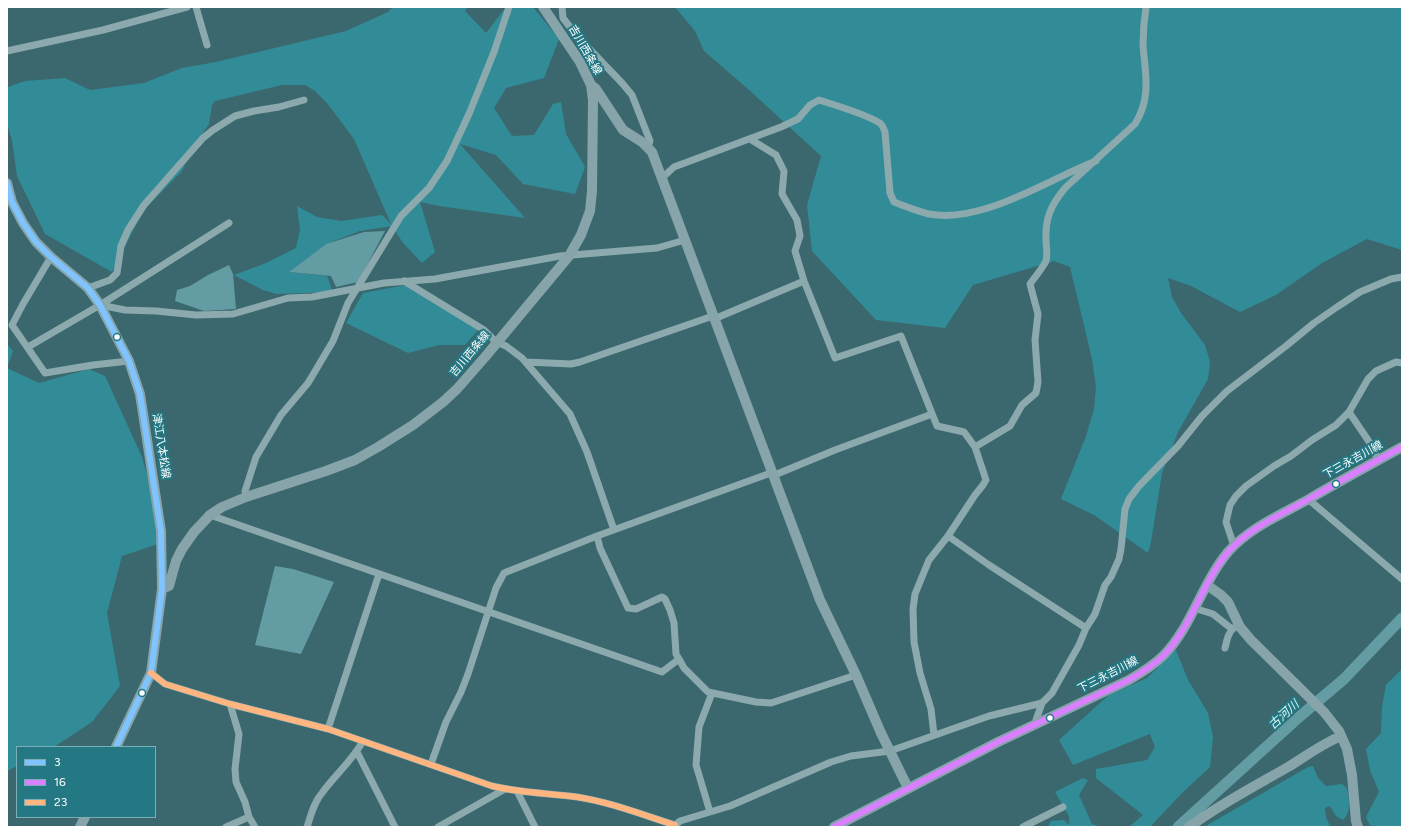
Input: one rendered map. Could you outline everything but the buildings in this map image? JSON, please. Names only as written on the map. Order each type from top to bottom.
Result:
[{"type":"main road","name":"吉川西条線","points":[[162,590],[169,586],[176,560],[182,548],[194,532],[210,515],[222,506],[355,460],[413,425],[443,402],[457,389],[569,256],[581,235],[590,211],[592,191],[593,100],[591,85],[580,62],[543,7]]},
{"type":"main road","points":[[591,85],[596,89],[623,130],[648,147],[652,152],[820,600],[908,788]]},
{"type":"main road","name":"津江八本松線","points":[[7,183],[12,202],[23,223],[36,242],[51,257],[88,288],[100,305],[128,360],[140,394],[161,531],[162,590],[152,673],[116,746]]},
{"type":"main road","name":"下三永吉川線","points":[[837,826],[908,788],[1035,724],[1129,680],[1146,670],[1163,655],[1176,640],[1207,585],[1234,546],[1251,532],[1402,447]]},
{"type":"main road","points":[[1207,585],[1228,602],[1236,627],[1313,700],[1324,712],[1341,736],[1347,749],[1352,774],[1356,821],[1358,827]]},
{"type":"main road","points":[[1189,827],[1206,815],[1300,760],[1326,742],[1341,736]]},
{"type":"main road","points":[[80,827],[85,818]]},
{"type":"street","points":[[7,51],[104,30],[188,7]]},
{"type":"street","points":[[196,7],[207,45]]},
{"type":"street","points":[[246,497],[245,492],[256,457],[282,415],[308,383],[333,341],[348,303],[401,216],[429,188],[447,161],[470,114],[494,52],[509,7]]},
{"type":"street","points":[[562,7],[564,18],[577,36],[632,95],[650,141],[648,147]]},
{"type":"street","points":[[975,447],[1010,426],[1022,405],[1036,393],[1038,382],[1035,340],[1038,314],[1030,284],[1046,260],[1047,217],[1055,200],[1065,188],[1136,124],[1140,118],[1146,100],[1147,75],[1143,46],[1143,29],[1146,7]]},
{"type":"street","points":[[88,288],[110,280],[117,273],[122,246],[128,230],[144,205],[203,138],[235,116],[304,100]]},
{"type":"street","points":[[662,178],[674,167],[781,127],[798,118],[810,105],[819,100],[873,120],[882,125],[885,132],[890,193],[894,202],[928,214],[964,214],[981,210],[1015,198],[1096,161]]},
{"type":"street","points":[[750,139],[776,155],[784,171],[782,194],[797,220],[800,236],[795,251],[804,281],[835,358],[901,336],[937,426],[964,432],[975,447],[986,480],[948,536],[929,560],[916,594],[913,609],[914,642],[920,672],[931,709],[934,735]]},
{"type":"street","points":[[28,347],[100,305],[229,223]]},
{"type":"street","points":[[100,305],[125,310],[196,315],[233,314],[288,298],[312,297],[359,287],[404,280],[435,279],[560,256],[657,248],[685,240]]},
{"type":"street","points":[[51,257],[12,325],[45,373],[93,364],[128,360]]},
{"type":"street","points":[[1035,724],[1042,703],[1052,693],[1079,645],[1086,628],[1095,614],[1106,585],[1119,559],[1125,509],[1128,499],[1178,446],[1202,416],[1227,391],[1314,323],[1360,292],[1391,279],[1402,277]]},
{"type":"street","points":[[404,280],[484,330],[496,342],[506,346],[526,362],[570,414],[587,452],[614,530]]},
{"type":"street","points":[[526,362],[571,364],[580,362],[714,317],[804,281]]},
{"type":"street","points":[[1234,546],[1226,522],[1230,506],[1236,496],[1246,486],[1274,466],[1336,425],[1348,412],[1368,379],[1376,371],[1396,362],[1402,363]]},
{"type":"street","points":[[1348,412],[1372,446],[1378,460]]},
{"type":"street","points":[[431,764],[446,722],[468,674],[496,588],[504,573],[597,536],[768,474],[777,474],[835,450],[932,414]]},
{"type":"street","points":[[1308,499],[1402,579]]},
{"type":"street","points":[[210,515],[662,672],[679,659]]},
{"type":"street","points":[[597,536],[600,548],[628,608],[636,609],[662,597],[665,599],[674,623],[676,654],[684,668],[708,692],[756,702],[771,702],[856,675]]},
{"type":"street","points":[[948,536],[989,565],[1086,628]]},
{"type":"street","points":[[328,729],[379,574]]},
{"type":"street","points":[[1194,608],[1213,614],[1236,627],[1227,637],[1225,648]]},
{"type":"street","points":[[152,673],[165,684],[230,704],[328,729],[505,790],[576,797],[600,802],[674,826],[680,821],[730,806],[830,762],[851,756],[890,751],[989,716],[1042,703]]},
{"type":"street","points":[[710,812],[696,765],[699,727],[712,693]]},
{"type":"street","points":[[230,704],[239,734],[235,769],[236,782],[245,802],[249,817],[255,827]]},
{"type":"street","points":[[307,827],[315,803],[321,793],[357,752],[363,742]]},
{"type":"street","points":[[357,752],[396,827]]},
{"type":"street","points":[[438,827],[505,790]]},
{"type":"street","points":[[517,791],[536,827]]},
{"type":"street","points":[[1023,827],[1063,807]]},
{"type":"street","points":[[226,827],[249,817]]},
{"type":"shaded area","points":[[393,7],[468,7],[465,11],[486,33],[506,7],[533,7],[559,39],[544,78],[506,88],[494,108],[512,136],[534,135],[553,104],[561,102],[566,134],[585,167],[575,194],[523,184],[496,155],[460,144],[525,218],[420,202],[435,252],[422,263],[403,243],[392,226],[360,231],[326,244],[289,272],[327,276],[333,292],[277,294],[263,290],[234,275],[266,263],[296,248],[300,230],[297,206],[317,217],[341,221],[382,215],[391,224],[354,139],[327,103],[315,91],[305,85],[282,85],[215,101],[212,105],[209,124],[200,137],[181,172],[143,211],[112,272],[45,234],[17,176],[12,140],[7,124],[8,87],[25,81],[65,78],[90,90],[144,83],[182,68],[216,62],[346,31],[388,12]]},
{"type":"shaded area","points":[[675,7],[1402,7],[1402,250],[1367,239],[1322,263],[1276,295],[1240,312],[1191,286],[1168,278],[1172,297],[1181,313],[1205,345],[1210,362],[1208,379],[1178,432],[1162,473],[1148,553],[1094,515],[1061,499],[1086,436],[1094,409],[1096,387],[1092,359],[1070,267],[1054,261],[973,285],[945,328],[876,320],[812,251],[807,205],[821,156],[704,51],[695,31]]},
{"type":"shaded area","points":[[385,231],[358,282],[336,287],[331,276],[289,272],[326,244],[364,232]]},
{"type":"shaded area","points":[[229,265],[233,274],[236,309],[204,311],[175,301],[177,290],[190,286]]},
{"type":"shaded area","points":[[411,284],[478,330],[465,345],[439,345],[408,353],[346,323],[363,293]]},
{"type":"shaded area","points":[[7,344],[13,351],[7,368]]},
{"type":"shaded area","points":[[7,368],[39,383],[89,369],[105,376],[142,457],[157,508],[158,544],[122,556],[107,613],[120,686],[92,722],[56,746],[16,746],[16,766],[7,771]]},
{"type":"shaded area","points":[[275,566],[293,569],[334,582],[301,654],[255,645]]},
{"type":"shaded area","points":[[1176,650],[1188,680],[1208,713],[1213,737],[1210,767],[1181,794],[1150,827],[1129,827],[1143,815],[1096,778],[1096,769],[1147,760],[1155,747],[1150,734],[1073,765],[1059,740],[1109,695],[1147,678]]},
{"type":"shaded area","points":[[1402,669],[1402,827],[1371,827],[1366,817],[1379,792],[1370,770],[1366,749],[1381,733],[1382,707],[1386,685]]},
{"type":"shaded area","points":[[1313,766],[1318,778],[1326,786],[1342,784],[1347,788],[1349,809],[1343,820],[1336,816],[1330,806],[1325,808],[1327,819],[1332,827],[1204,827],[1308,767]]},
{"type":"shaded area","points":[[1083,778],[1088,780],[1079,795],[1092,824],[1102,827],[1048,827],[1051,821],[1064,820],[1069,825],[1069,816],[1055,792]]},
{"type":"waterway","name":"古河川","points":[[1178,827],[1298,718],[1344,679],[1402,618]]},
{"type":"transit line","name":"3","points":[[7,183],[12,202],[23,223],[36,242],[51,257],[88,288],[100,305],[129,361],[140,394],[161,531],[162,589],[151,673],[116,746]]},
{"type":"transit line","name":"16","points":[[834,827],[998,742],[1129,680],[1147,669],[1164,655],[1174,644],[1190,618],[1211,577],[1219,564],[1236,543],[1266,522],[1402,447]]},
{"type":"transit line","name":"23","points":[[151,673],[165,684],[230,704],[328,729],[492,786],[589,799],[614,805],[675,825]]}]
